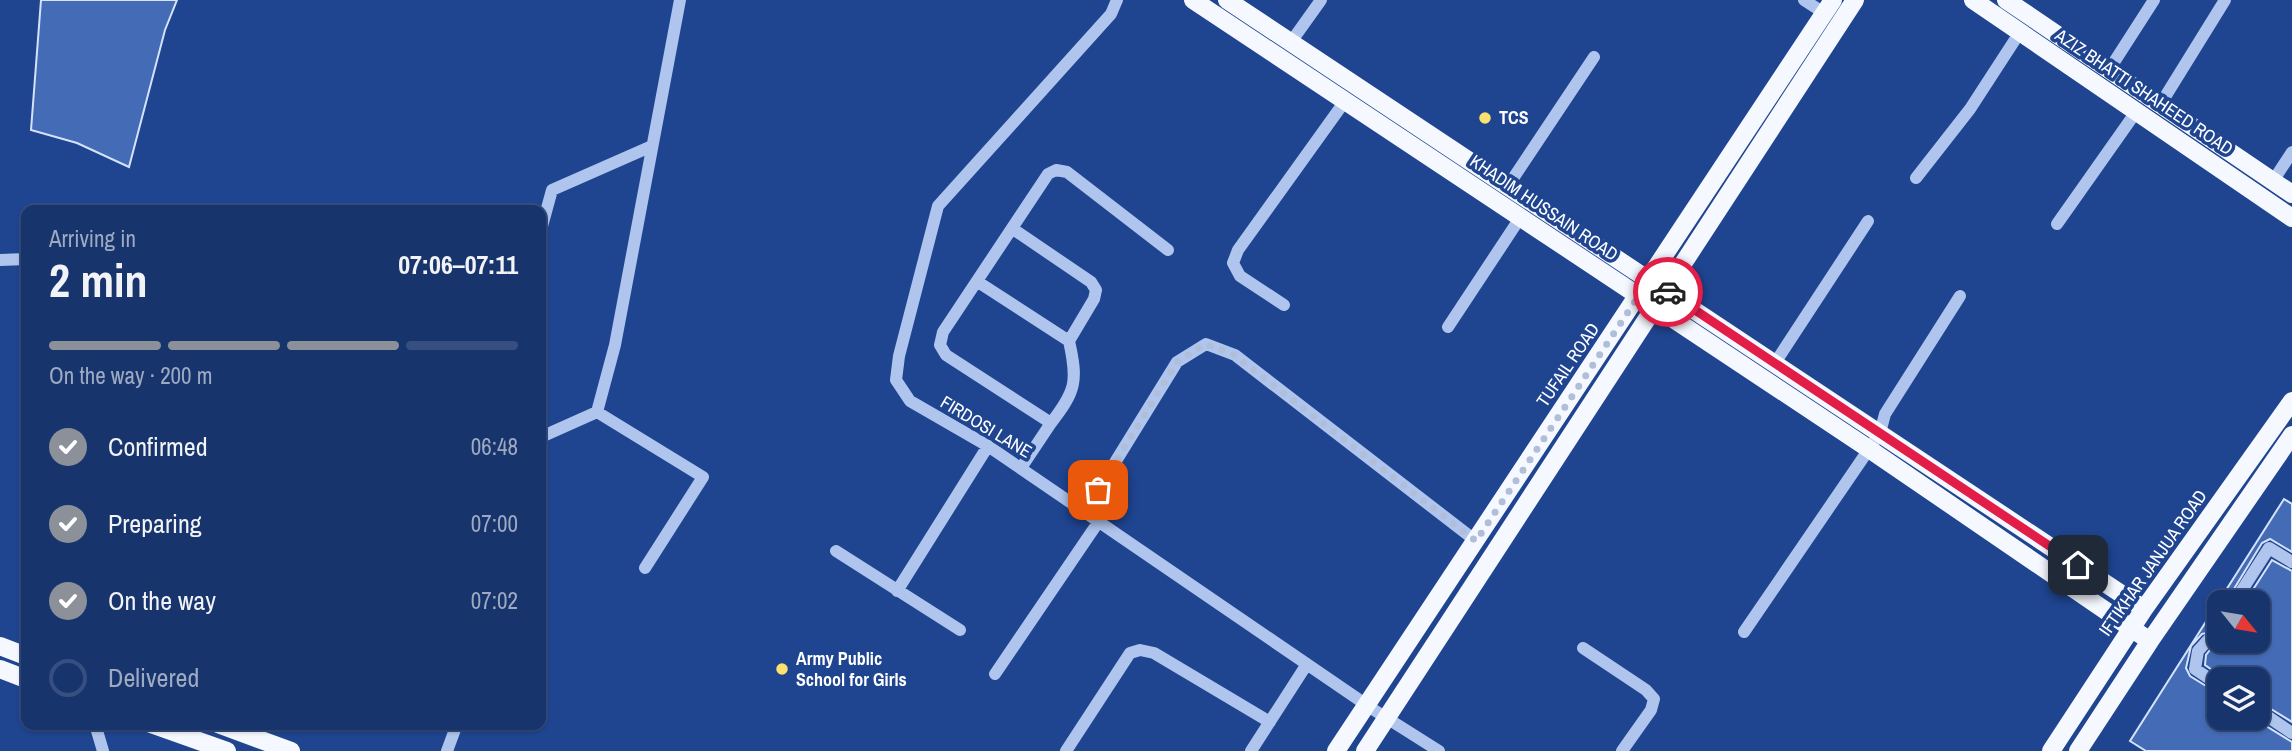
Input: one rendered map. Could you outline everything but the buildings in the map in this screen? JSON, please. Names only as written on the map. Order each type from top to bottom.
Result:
[{"type":"main road","name":"KHADIM HUSSAIN ROAD","points":[[1193,0],[1869,449],[2150,641]]},
{"type":"main road","name":"KHADIM HUSSAIN ROAD","points":[[1227,0],[2144,609]]},
{"type":"main road","points":[[1365,751],[1656,309],[1855,0]]},
{"type":"main road","name":"AZIZ BHATTI SHAHEED ROAD","points":[[1973,0],[2292,218]]},
{"type":"main road","name":"AZIZ BHATTI SHAHEED ROAD","points":[[2006,0],[2292,194]]},
{"type":"main road","name":"TUFAIL ROAD","points":[[1336,751],[1828,7]]},
{"type":"main road","name":"IFTIKHAR JANJUA ROAD","points":[[2051,751],[2144,609],[2292,401]]},
{"type":"main road","points":[[2078,751],[2292,435]]},
{"type":"main road","points":[[0,646],[21,654]]},
{"type":"main road","points":[[0,669],[21,677]]},
{"type":"main road","points":[[168,730],[227,751]]},
{"type":"main road","points":[[234,730],[290,751]]},
{"type":"street","points":[[597,412],[615,345],[680,0]]},
{"type":"street","name":"FIRDOSI LANE","points":[[1117,0],[1111,14],[938,206],[899,356],[896,380],[910,401],[988,446],[1365,704],[1439,751]]},
{"type":"street","points":[[1291,42],[1321,0]]},
{"type":"street","points":[[1804,0],[1828,7]]},
{"type":"street","points":[[2109,70],[2154,0]]},
{"type":"street","points":[[2160,105],[2225,0]]},
{"type":"street","points":[[1916,178],[1970,109],[2020,32]]},
{"type":"street","points":[[1508,186],[1594,57]]},
{"type":"street","points":[[1284,305],[1241,276],[1233,264],[1238,250],[1345,101]]},
{"type":"street","points":[[2057,224],[2136,112]]},
{"type":"street","points":[[546,212],[552,190],[652,146]]},
{"type":"street","points":[[2273,181],[2292,152]]},
{"type":"street","points":[[1051,423],[946,355],[940,345],[943,332],[1048,174],[1056,170],[1068,172],[1168,250]]},
{"type":"street","points":[[1448,327],[1520,218]]},
{"type":"street","points":[[1775,363],[1868,221]]},
{"type":"street","points":[[1013,229],[1091,282],[1096,290],[1094,299],[1069,341],[1076,373],[1070,398],[1021,468]]},
{"type":"street","points":[[0,260],[21,259]]},
{"type":"street","points":[[978,282],[1069,341]]},
{"type":"street","points":[[1744,632],[1880,433],[1885,414],[1960,296]]},
{"type":"street","points":[[1085,511],[1177,362],[1206,344],[1234,355],[1476,541]]},
{"type":"street","points":[[546,435],[597,412]]},
{"type":"street","points":[[597,412],[703,477],[645,568]]},
{"type":"street","points":[[897,591],[988,446]]},
{"type":"street","points":[[995,674],[1099,521]]},
{"type":"street","points":[[2242,590],[2269,548],[2292,562]]},
{"type":"street","points":[[836,551],[960,630]]},
{"type":"street","points":[[2207,640],[2198,651],[2195,669],[2207,677]]},
{"type":"street","points":[[1583,648],[1646,690],[1654,699],[1651,710],[1622,751]]},
{"type":"street","points":[[1066,751],[1130,653],[1140,650],[1154,653],[1270,722]]},
{"type":"street","points":[[1251,751],[1307,664]]},
{"type":"street","points":[[2270,718],[2292,733]]},
{"type":"street","points":[[97,730],[103,751]]},
{"type":"street","points":[[447,751],[455,730]]},
{"type":"way so far","points":[[1098,490],[1177,362],[1206,344],[1234,355],[1476,541],[1650,279],[1668,292]]},
{"type":"place","name":"TCS","points":[[1485,118]]},
{"type":"place","name":"Army Public School for Girls","points":[[782,669]]},
{"type":"route","points":[[1668,292],[2078,565]]}]
